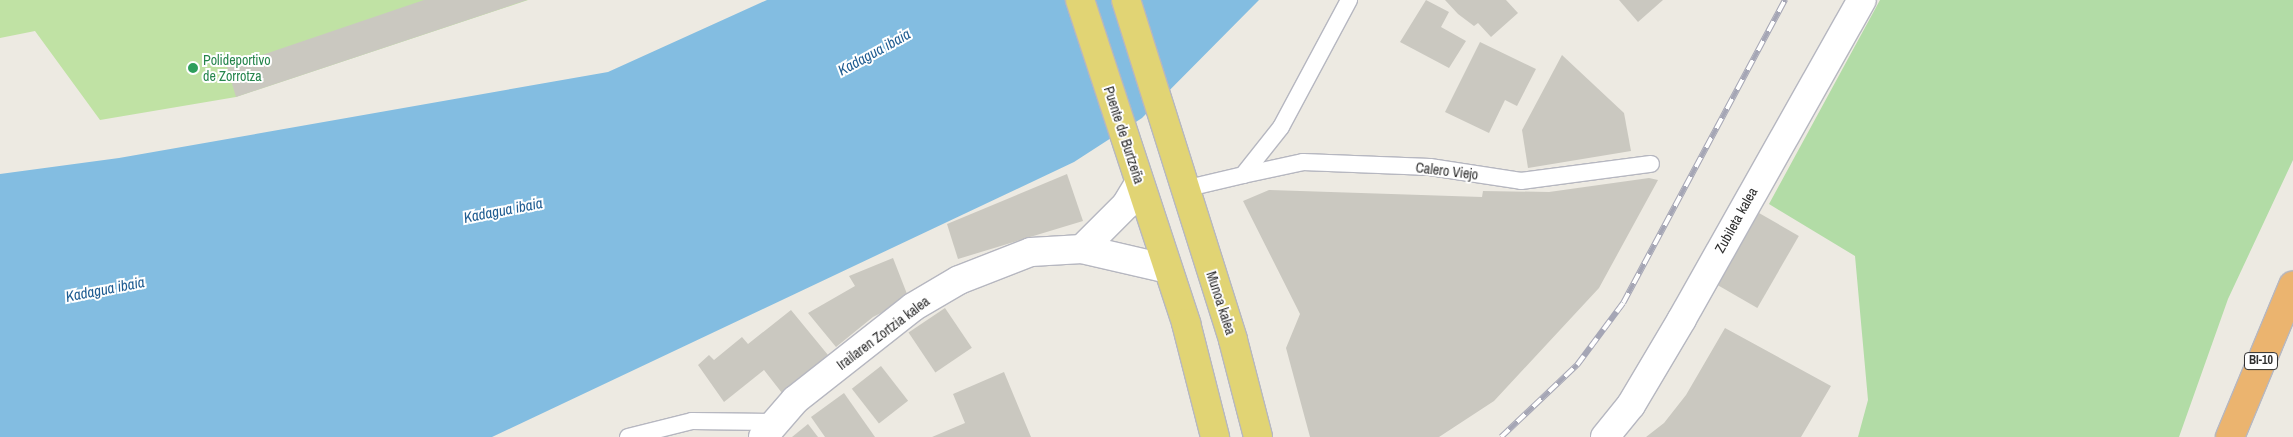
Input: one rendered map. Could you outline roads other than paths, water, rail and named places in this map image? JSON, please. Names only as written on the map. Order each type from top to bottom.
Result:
[{"type":"highway","name":"BI-10","points":[[2230,437],[2293,286]]},
{"type":"main road","name":"Puente de Burtzeña","points":[[1080,0],[1168,269]]},
{"type":"main road","points":[[1126,0],[1181,180]]},
{"type":"main road","name":"Munoa kalea","points":[[1181,180],[1233,340],[1258,437]]},
{"type":"main road","points":[[1168,269],[1186,323],[1215,437]]},
{"type":"street","name":"Zubileta kalea","points":[[1605,437],[1631,405],[1682,319],[1862,0]]},
{"type":"street","points":[[1082,249],[1126,204],[1140,183]]},
{"type":"street","name":"Irailaren Zortzia kalea","points":[[768,430],[795,400],[913,308],[959,280],[1031,252],[1082,249],[1168,269]]},
{"type":"lane","points":[[1243,175],[1281,127],[1349,0]]},
{"type":"lane","name":"Calero Viejo","points":[[1181,180],[1243,175],[1303,162],[1430,167],[1522,181],[1651,164]]},
{"type":"lane","points":[[628,437],[692,421],[768,430]]},
{"type":"water","name":"Kadagua ibaia","points":[[767,0],[1259,0],[1142,118],[1074,162],[492,437],[0,437],[0,174],[119,158],[608,72]]},
{"type":"railway","points":[[1501,437],[1577,365],[1623,303],[1785,0]]},
{"type":"place","name":"Polideportivo de Zorrotza","points":[[193,68]]}]
